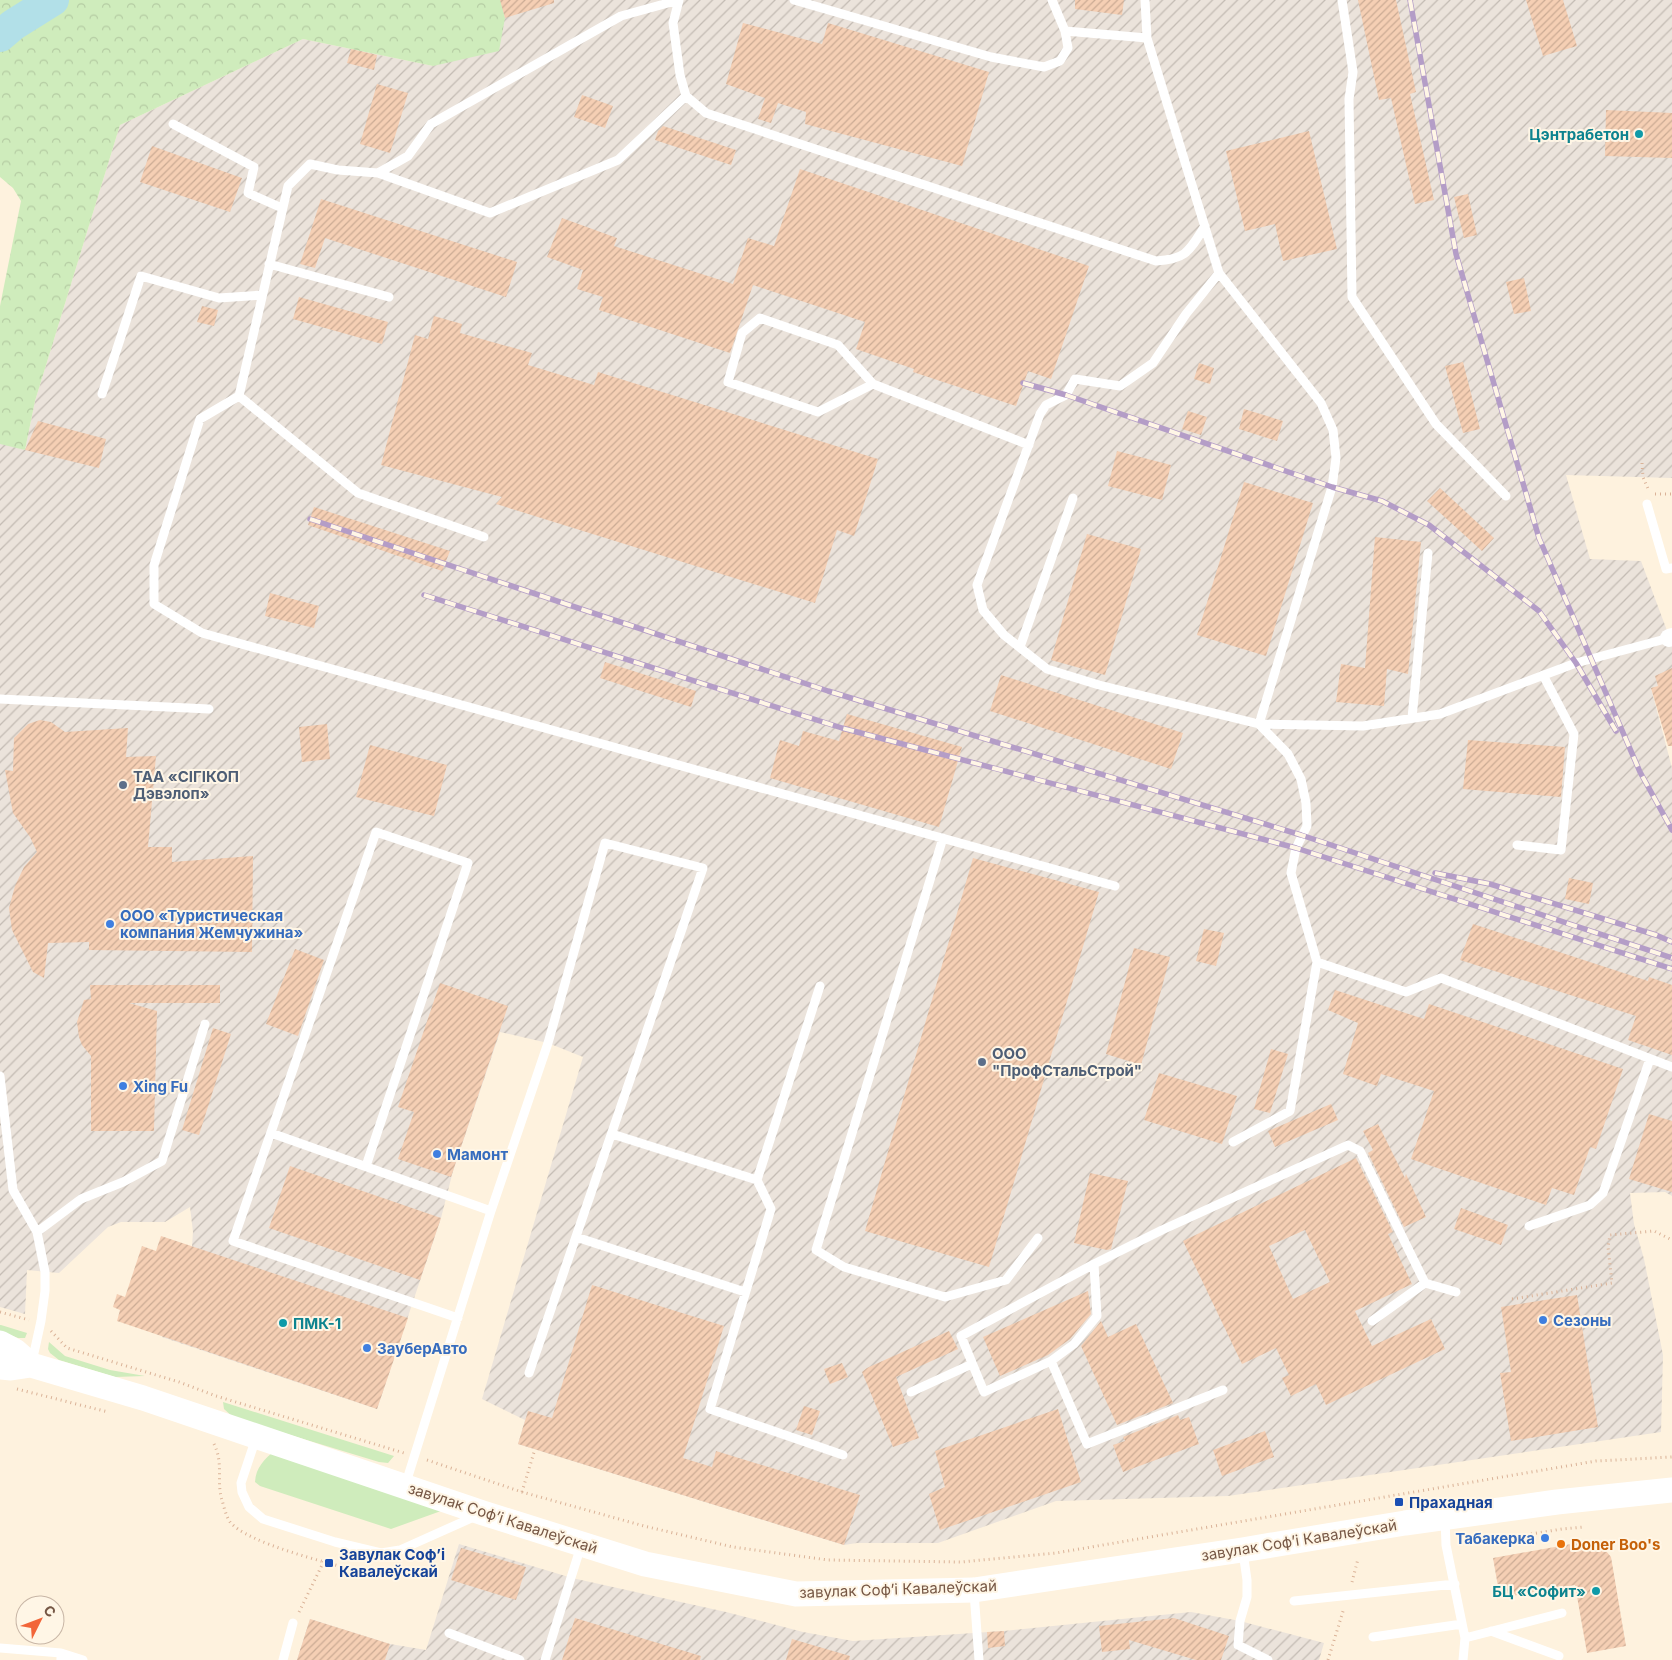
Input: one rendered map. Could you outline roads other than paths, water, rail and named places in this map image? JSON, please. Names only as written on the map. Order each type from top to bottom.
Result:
[{"type":"street","name":"завулак Софʼі Кавалеўскай","points":[[0,1343],[14,1351],[31,1365],[143,1398],[483,1513],[581,1544],[645,1564],[796,1594],[974,1590],[1242,1550],[1405,1523],[1557,1502],[1672,1490]]},
{"type":"street","name":"завулак Софʼі Кавалеўскай","points":[[5,1378],[11,1368],[31,1365]]},
{"type":"lane","points":[[679,0],[673,22],[680,75],[686,96],[706,114],[1156,261],[1174,260],[1189,250],[1205,226]]},
{"type":"lane","points":[[378,173],[408,156],[431,124],[448,114],[620,16],[679,0]]},
{"type":"lane","points":[[794,0],[991,57],[1044,67],[1060,61],[1068,48],[1065,31],[1052,0]]},
{"type":"lane","points":[[1146,0],[1147,38],[1219,273],[1321,403],[1333,430],[1336,458],[1332,487],[1259,724]]},
{"type":"lane","points":[[1342,0],[1353,72],[1350,99],[1352,297],[1436,424],[1506,496]]},
{"type":"lane","points":[[1065,31],[1147,38]]},
{"type":"lane","points":[[686,96],[618,160],[490,213],[378,173],[338,170],[310,164],[288,186],[239,396],[200,419],[154,565],[154,604],[202,633],[1115,886]]},
{"type":"lane","points":[[173,124],[254,167],[248,193],[282,208]]},
{"type":"lane","points":[[269,264],[389,297]]},
{"type":"lane","points":[[1219,273],[1186,314],[1153,364],[1120,386],[1075,379],[1066,395],[1046,405],[1040,414],[977,585],[983,610],[1004,635],[1020,648],[1047,669],[1100,685],[1259,724],[1363,726],[1440,714],[1576,663],[1671,638]]},
{"type":"lane","points":[[102,394],[141,276],[218,298],[262,295]]},
{"type":"lane","points":[[873,384],[818,412],[728,382],[742,333],[760,318],[838,345],[873,384],[1029,444]]},
{"type":"lane","points":[[239,396],[358,493],[484,537]]},
{"type":"lane","points":[[1020,648],[1073,498]]},
{"type":"lane","points":[[1647,504],[1666,569],[1672,568]]},
{"type":"lane","points":[[1412,718],[1428,553]]},
{"type":"lane","points":[[1517,845],[1562,850],[1574,734],[1543,675]]},
{"type":"lane","points":[[0,699],[210,709]]},
{"type":"lane","points":[[1233,1142],[1290,1111],[1316,962],[1291,872],[1296,848],[1307,826],[1306,803],[1301,779],[1288,754],[1259,724]]},
{"type":"lane","points":[[366,1166],[468,863],[376,832],[233,1242],[458,1318]]},
{"type":"lane","points":[[943,838],[816,1250],[844,1267],[945,1297],[1006,1280],[1038,1238]]},
{"type":"lane","points":[[405,1486],[416,1456],[491,1211],[548,1043],[605,843],[704,868],[528,1373]]},
{"type":"lane","points":[[1316,962],[1406,992],[1442,978],[1672,1067]]},
{"type":"lane","points":[[756,1180],[820,986]]},
{"type":"lane","points":[[37,1232],[81,1199],[123,1182],[162,1162],[205,1024]]},
{"type":"lane","points":[[1529,1226],[1590,1206],[1603,1193],[1650,1059]]},
{"type":"lane","points":[[0,1076],[13,1190],[37,1232],[45,1272],[45,1291],[41,1321],[31,1365]]},
{"type":"lane","points":[[271,1133],[491,1211]]},
{"type":"lane","points":[[612,1134],[756,1180],[771,1209],[710,1409],[843,1456]]},
{"type":"lane","points":[[1094,1264],[1096,1316],[1074,1344],[1051,1362],[984,1392],[961,1336],[1094,1264],[1162,1230],[1348,1145],[1360,1151],[1425,1283],[1456,1292]]},
{"type":"lane","points":[[576,1237],[746,1292]]},
{"type":"lane","points":[[1372,1321],[1425,1283]]},
{"type":"lane","points":[[1051,1362],[1087,1444],[1223,1390]]},
{"type":"lane","points":[[911,1392],[972,1364]]},
{"type":"lane","points":[[257,1436],[241,1482],[242,1492],[249,1507],[263,1519],[336,1542],[381,1553],[400,1550],[483,1513]]},
{"type":"lane","points":[[1444,1518],[1446,1545],[1465,1638],[1463,1660]]},
{"type":"lane","points":[[545,1660],[581,1544]]},
{"type":"lane","points":[[1242,1550],[1247,1580],[1247,1597],[1240,1621],[1238,1645],[1268,1660]]},
{"type":"lane","points":[[1294,1601],[1455,1584]]},
{"type":"lane","points":[[974,1590],[979,1660]]},
{"type":"lane","points":[[1465,1638],[1562,1613]]},
{"type":"lane","points":[[283,1660],[293,1623]]},
{"type":"lane","points":[[1372,1637],[1462,1624]]},
{"type":"lane","points":[[1491,1631],[1559,1656]]},
{"type":"lane","points":[[449,1633],[520,1660]]},
{"type":"lane","points":[[0,1648],[83,1660]]},
{"type":"waterway","points":[[0,36],[13,25],[53,0]]},
{"type":"railway","points":[[1410,0],[1456,254],[1539,538],[1640,772],[1672,830]]},
{"type":"railway","points":[[1023,383],[1066,395],[1332,487],[1382,501],[1429,525],[1539,611],[1576,663],[1616,731]]},
{"type":"railway","points":[[310,519],[828,691],[1301,835],[1672,958]]},
{"type":"railway","points":[[424,595],[842,728],[1296,848],[1672,969]]},
{"type":"railway","points":[[1435,873],[1490,884],[1656,935],[1672,942]]},
{"type":"place","name":"Цэнтрабетон","points":[[1639,134]]},
{"type":"place","name":"ТАА «СІГІКОП Дэвэлоп»","points":[[123,785]]},
{"type":"place","name":"ООО «Туристическая компания Жемчужина»","points":[[110,924]]},
{"type":"place","name":"ООО \"ПрофСтальСтрой\"","points":[[982,1062]]},
{"type":"place","name":"Xing Fu","points":[[123,1086]]},
{"type":"place","name":"Мамонт","points":[[437,1154]]},
{"type":"place","name":"Сезоны","points":[[1543,1320]]},
{"type":"place","name":"ПМК-1","points":[[283,1323]]},
{"type":"place","name":"ЗауберАвто","points":[[367,1348]]},
{"type":"place","name":"Прахадная","points":[[1399,1502]]},
{"type":"place","name":"Табакерка","points":[[1545,1538]]},
{"type":"place","name":"Doner Boo's","points":[[1561,1544]]},
{"type":"place","name":"Завулак Софʼі Кавалеўскай","points":[[329,1563]]},
{"type":"place","name":"БЦ «Софит»","points":[[1596,1591]]}]
